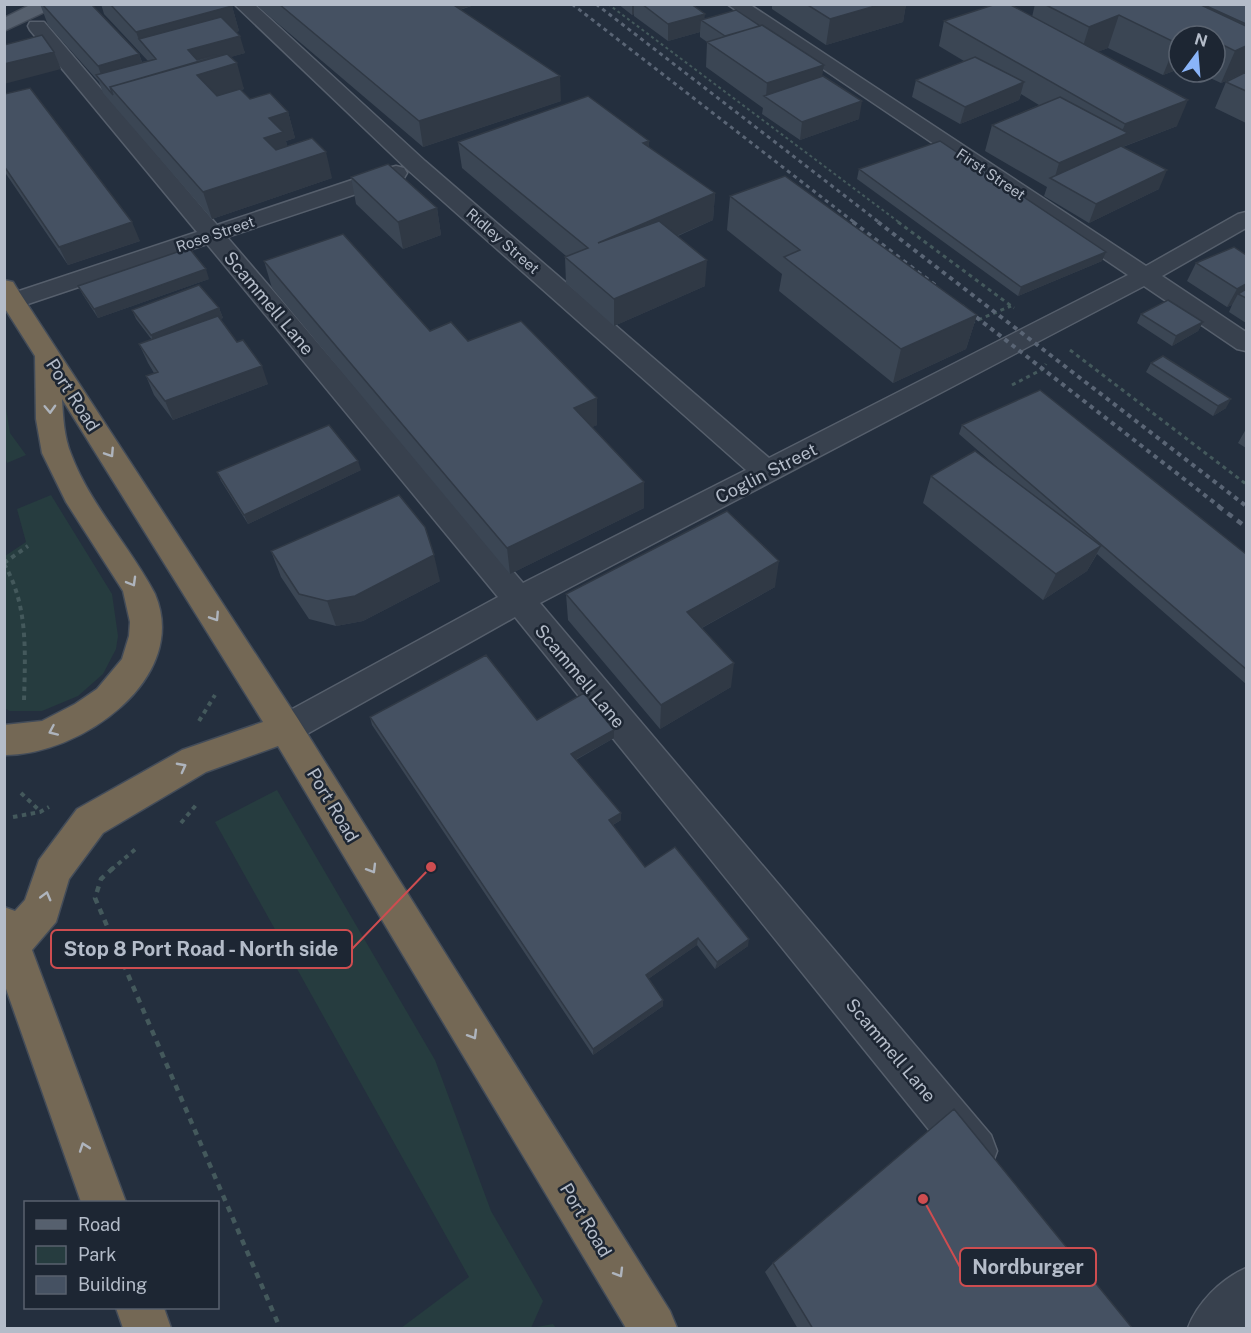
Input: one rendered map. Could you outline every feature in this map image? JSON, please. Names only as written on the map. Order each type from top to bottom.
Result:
[{"type":"highway","name":"Port Road","points":[[9,294],[286,729],[653,1329]]},
{"type":"highway","points":[[4,740],[24,740],[43,735],[83,717],[104,702],[129,674],[142,651],[145,638],[145,614],[139,594],[78,496],[57,454],[51,426],[45,351]]},
{"type":"highway","points":[[102,1201],[9,934],[42,909],[52,872],[90,821],[194,761],[225,748],[286,729]]},
{"type":"highway","points":[[140,1309],[147,1329]]},
{"type":"main road","points":[[4,26],[42,15]]},
{"type":"street","name":"Ridley Street","points":[[243,4],[417,166],[767,472]]},
{"type":"street","name":"First Street","points":[[736,4],[1246,343]]},
{"type":"street","name":"Scammell Lane","points":[[42,15],[212,235],[992,1172]]},
{"type":"street","name":"Rose Street","points":[[9,294],[212,235],[417,166]]},
{"type":"street","name":"Coglin Street","points":[[286,729],[517,601],[1243,224]]},
{"type":"street","points":[[1212,1329],[1246,1292]]},
{"type":"path","points":[[608,4],[1019,311]]},
{"type":"path","points":[[962,327],[1011,306]]},
{"type":"path","points":[[1067,348],[1246,484]]},
{"type":"path","points":[[23,708],[26,639],[14,581],[4,564],[28,546]]},
{"type":"path","points":[[21,793],[40,812]]},
{"type":"path","points":[[138,847],[101,879],[94,898],[280,1329]]},
{"type":"green space","points":[[4,396],[10,433],[26,455],[7,463],[4,453]]},
{"type":"green space","points":[[51,495],[112,594],[118,636],[116,649],[103,674],[78,696],[42,711],[10,711],[4,708],[5,556],[26,542],[17,509]]},
{"type":"green space","points":[[277,790],[435,1060],[491,1211],[543,1301],[531,1328],[401,1328],[469,1277],[215,822]]},
{"type":"green space","points":[[553,1324],[556,1328],[531,1328]]},
{"type":"building","points":[[42,4],[91,4],[139,54],[98,66]]},
{"type":"building","points":[[110,4],[231,4],[232,6],[136,32]]},
{"type":"building","points":[[279,4],[452,4],[560,76],[419,121]]},
{"type":"building","points":[[642,4],[691,4],[705,14],[668,24]]},
{"type":"building","points":[[806,4],[882,4],[830,19]]},
{"type":"building","points":[[996,4],[1009,4],[1188,100],[1125,124],[944,21]]},
{"type":"building","points":[[1044,4],[1199,4],[1246,26],[1246,46],[1235,51],[1227,47],[1227,24],[1167,24],[1167,39],[1119,15],[1089,27]]},
{"type":"building","points":[[1202,4],[1246,4],[1246,24]]},
{"type":"building","points":[[736,10],[760,26],[725,36],[701,20]]},
{"type":"building","points":[[221,17],[240,36],[188,50],[197,60],[217,56],[110,87],[113,95],[96,75],[156,59],[139,39]]},
{"type":"building","points":[[762,25],[824,65],[767,83],[707,42]]},
{"type":"building","points":[[42,35],[54,52],[4,64],[4,45]]},
{"type":"building","points":[[227,54],[237,63],[197,75],[217,96],[240,89],[250,99],[270,93],[288,112],[269,118],[283,132],[264,138],[276,150],[312,138],[326,152],[203,192],[110,87]]},
{"type":"building","points":[[975,57],[1024,82],[965,107],[916,80]]},
{"type":"building","points":[[1246,72],[1246,91],[1227,82]]},
{"type":"building","points":[[823,76],[862,101],[802,122],[764,96]]},
{"type":"building","points":[[30,88],[132,222],[59,247],[4,166],[4,93]]},
{"type":"building","points":[[588,96],[649,141],[643,143],[715,193],[598,243],[659,221],[707,260],[614,299],[565,257],[588,248],[458,142]]},
{"type":"building","points":[[1060,97],[1128,133],[1059,163],[992,125]]},
{"type":"building","points":[[940,141],[1106,252],[1021,287],[859,169]]},
{"type":"building","points":[[1121,146],[1167,170],[1096,204],[1050,178]]},
{"type":"building","points":[[388,164],[437,208],[398,222],[351,177]]},
{"type":"building","points":[[785,176],[977,315],[901,349],[784,257],[800,250],[730,196]]},
{"type":"building","points":[[343,234],[430,331],[451,322],[468,341],[521,321],[597,398],[574,408],[644,482],[507,548],[264,261]]},
{"type":"building","points":[[1234,247],[1246,255],[1246,284],[1237,289],[1196,263]]},
{"type":"building","points":[[189,248],[206,269],[94,309],[78,286]]},
{"type":"building","points":[[199,285],[219,308],[151,335],[132,310]]},
{"type":"building","points":[[1246,289],[1246,298],[1238,294]]},
{"type":"building","points":[[1168,300],[1203,322],[1176,336],[1141,314]]},
{"type":"building","points":[[218,316],[237,342],[243,340],[262,366],[165,401],[146,376],[158,372],[139,344]]},
{"type":"building","points":[[1163,356],[1231,399],[1218,406],[1151,363]]},
{"type":"building","points":[[1040,390],[1246,554],[1246,669],[962,425]]},
{"type":"building","points":[[329,425],[358,461],[244,515],[217,472]]},
{"type":"building","points":[[975,451],[1101,546],[1056,574],[931,476]]},
{"type":"building","points":[[399,495],[425,527],[434,555],[355,596],[327,601],[299,594],[271,551]]},
{"type":"building","points":[[727,511],[779,561],[687,612],[734,663],[661,705],[566,594]]},
{"type":"building","points":[[486,655],[537,720],[584,693],[614,730],[571,754],[621,813],[609,820],[645,867],[675,847],[749,939],[717,962],[698,938],[646,975],[663,1000],[593,1049],[370,717]]},
{"type":"building","points":[[954,1109],[1133,1329],[813,1329],[773,1263]]},
{"type":"railway","points":[[572,4],[855,223]]},
{"type":"railway","points":[[596,4],[880,223]]},
{"type":"railway","points":[[853,222],[936,286]]},
{"type":"railway","points":[[878,222],[1246,506]]},
{"type":"railway","points":[[962,306],[1220,507]]},
{"type":"railway","points":[[1218,506],[1246,527]]},
{"type":"place","name":"Stop 8 Port Road - North side","points":[[431,867]]},
{"type":"place","name":"Nordburger","points":[[923,1199]]}]
